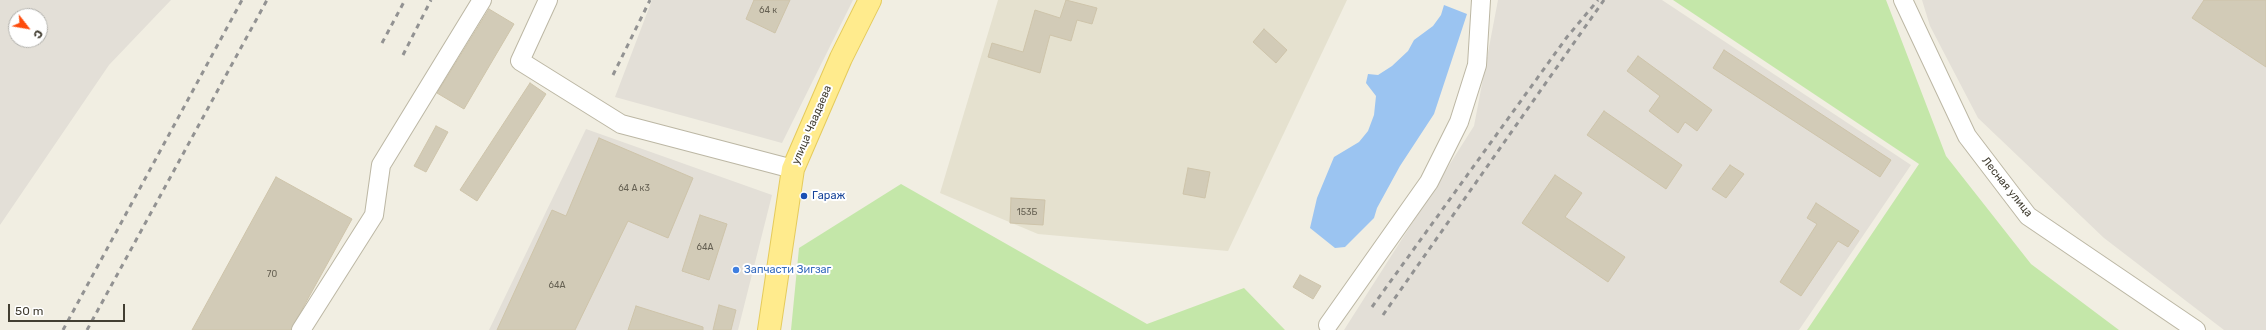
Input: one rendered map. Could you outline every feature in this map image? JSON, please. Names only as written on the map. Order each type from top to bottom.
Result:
[{"type":"main road","name":"улица Чаадаева","points":[[769,330],[793,169],[841,58],[870,0]]},
{"type":"street","points":[[302,330],[374,215],[382,165],[482,0]]},
{"type":"street","points":[[548,0],[520,61],[621,124],[793,169]]},
{"type":"street","points":[[1328,325],[1429,182],[1459,122],[1478,65],[1481,0]]},
{"type":"street","name":"Лесная улица","points":[[1903,0],[1967,136],[2028,216],[2196,330]]},
{"type":"shaded area","points":[[0,0],[171,0],[109,65],[0,225]]},
{"type":"shaded area","points":[[652,0],[853,0],[782,143],[615,97]]},
{"type":"shaded area","points":[[998,0],[1347,0],[1228,251],[1038,234],[940,193]]},
{"type":"shaded area","points":[[1498,0],[1662,0],[1911,165],[1799,330],[1344,330],[1474,126]]},
{"type":"shaded area","points":[[1922,0],[2266,0],[2266,330],[2224,330],[2104,238],[1978,118],[1930,26]]},
{"type":"shaded area","points":[[586,129],[772,195],[738,330],[489,330]]},
{"type":"green space","points":[[1673,0],[1886,0],[1946,156],[2031,264],[2119,330],[1807,330],[1919,164]]},
{"type":"green space","points":[[901,184],[1147,324],[1244,288],[1285,330],[791,330],[799,248]]},
{"type":"water","points":[[1444,5],[1467,14],[1434,114],[1400,166],[1377,208],[1374,218],[1345,247],[1335,248],[1310,228],[1317,198],[1334,157],[1359,142],[1368,131],[1374,115],[1376,96],[1366,83],[1368,74],[1378,75],[1392,66],[1408,51],[1414,40],[1433,26],[1441,15]]},
{"type":"building","points":[[754,0],[790,0],[775,33],[746,19]]},
{"type":"building","points":[[1066,0],[1097,8],[1092,24],[1077,20],[1071,41],[1050,35],[1040,73],[988,57],[992,43],[1023,52],[1035,10],[1060,18]]},
{"type":"building","points":[[2204,0],[2266,0],[2266,67],[2192,18]]},
{"type":"building","points":[[489,9],[514,24],[464,109],[437,93]]},
{"type":"building","points":[[1264,29],[1287,50],[1276,63],[1253,42]]},
{"type":"building","points":[[1724,50],[1891,160],[1880,177],[1713,68]]},
{"type":"building","points":[[1638,56],[1712,110],[1697,131],[1685,122],[1678,133],[1649,111],[1660,96],[1627,71]]},
{"type":"building","points":[[530,83],[546,94],[477,201],[460,190]]},
{"type":"building","points":[[1604,111],[1682,165],[1666,189],[1587,135]]},
{"type":"building","points":[[436,126],[448,132],[426,172],[414,166]]},
{"type":"building","points":[[599,138],[693,178],[668,238],[628,221],[575,330],[497,330],[552,210],[566,216]]},
{"type":"building","points":[[1730,165],[1744,174],[1726,198],[1712,189]]},
{"type":"building","points":[[1188,168],[1210,172],[1205,198],[1183,194]]},
{"type":"building","points":[[1555,175],[1582,193],[1565,217],[1625,257],[1608,282],[1522,223]]},
{"type":"building","points":[[276,177],[352,219],[291,330],[192,330]]},
{"type":"building","points":[[1011,198],[1045,200],[1043,225],[1010,223]]},
{"type":"building","points":[[1816,203],[1859,231],[1848,247],[1838,241],[1801,296],[1780,282],[1817,224],[1807,218]]},
{"type":"building","points":[[700,215],[727,224],[709,280],[682,271]]},
{"type":"building","points":[[1300,275],[1321,286],[1313,299],[1293,287]]},
{"type":"building","points":[[719,305],[736,310],[731,330],[713,330]]},
{"type":"building","points":[[636,306],[703,327],[703,330],[628,330]]},
{"type":"railway","points":[[63,330],[242,0]]},
{"type":"railway","points":[[87,330],[267,0]]},
{"type":"railway","points":[[382,43],[405,0]]},
{"type":"railway","points":[[403,55],[431,0]]},
{"type":"railway","points":[[613,75],[650,0]]},
{"type":"railway","points":[[1372,307],[1567,37],[1598,0]]},
{"type":"railway","points":[[1383,315],[1604,0]]},
{"type":"place","name":"Гараж","points":[[804,196]]},
{"type":"place","name":"Запчасти Зигзаг","points":[[736,270]]}]
